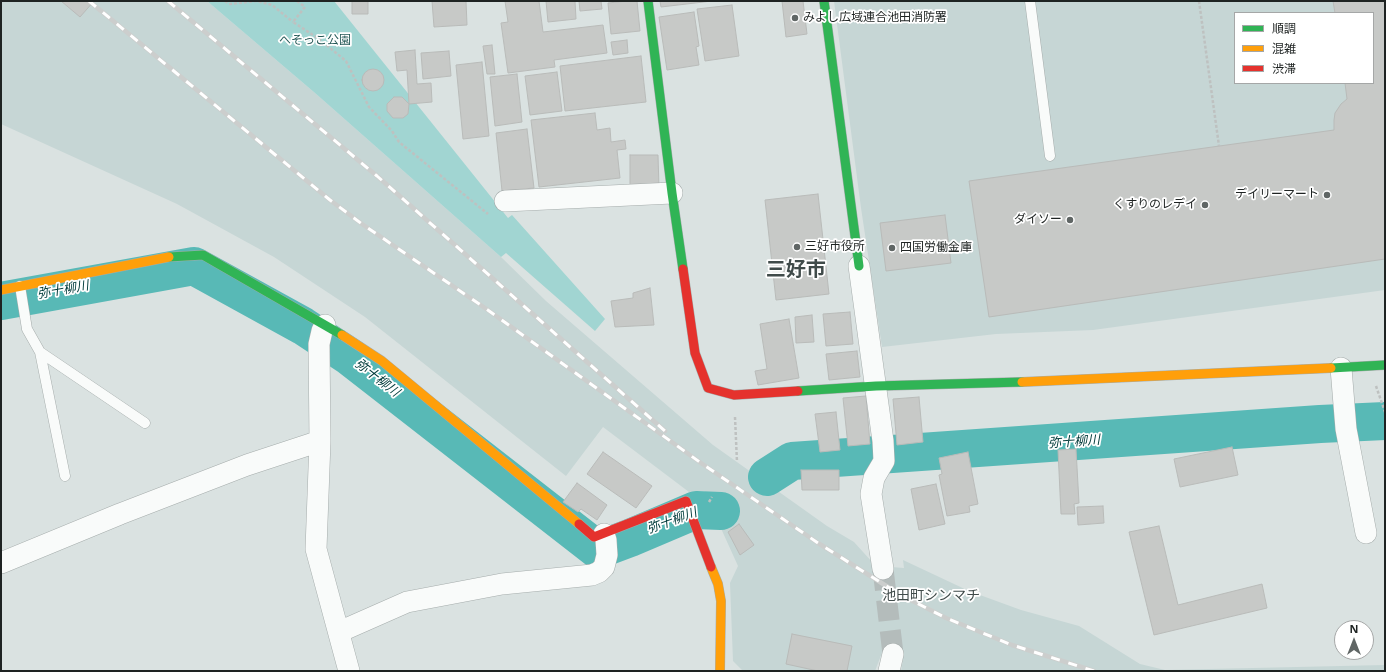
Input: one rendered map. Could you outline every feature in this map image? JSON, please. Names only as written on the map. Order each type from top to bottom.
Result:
[{"type":"street","points":[[648,1],[672,192],[695,353],[708,388],[734,395],[876,386],[1062,381],[1385,365]]},
{"type":"street","points":[[824,1],[876,386],[883,451],[874,478],[871,494],[883,569]]},
{"type":"street","points":[[505,201],[672,192]]},
{"type":"street","points":[[1,290],[21,294],[167,257],[203,255],[322,334],[382,361],[594,537],[606,543]]},
{"type":"street","points":[[322,334],[316,549],[349,671]]},
{"type":"street","points":[[1341,368],[1345,421],[1366,533]]},
{"type":"street","points":[[1,563],[247,464],[320,442]]},
{"type":"street","points":[[606,543],[686,501],[718,584],[721,601],[720,671]]},
{"type":"street","points":[[339,632],[407,602],[502,584],[592,575],[599,572],[604,567],[606,543]]},
{"type":"lane","points":[[1030,1],[1050,156]]},
{"type":"lane","points":[[21,294],[27,329],[40,352],[65,476]]},
{"type":"lane","points":[[40,352],[145,423]]},
{"type":"path","points":[[225,1],[229,4],[257,1],[272,5],[293,22],[319,39],[346,61],[369,107],[392,131],[399,142],[488,214],[505,201]]},
{"type":"path","points":[[293,22],[305,7],[297,1]]},
{"type":"path","points":[[1199,1],[1219,146]]},
{"type":"path","points":[[734,395],[737,462]]},
{"type":"shaded area","points":[[1,1],[207,1],[315,93],[501,257],[546,301],[713,445],[827,526],[854,542],[873,563],[904,568],[903,560],[969,591],[1021,610],[1079,626],[1140,664],[1165,670],[1385,665],[1385,671],[901,671],[903,659],[883,650],[875,671],[743,671],[733,661],[730,583],[738,566],[719,524],[728,517],[716,500],[704,491],[689,492],[603,427],[566,476],[365,317],[274,257],[177,204],[1,124]]},
{"type":"shaded area","points":[[834,1],[1385,1],[1385,290],[1093,330],[996,334],[882,347],[861,208]]},
{"type":"green space","name":"へそっこ公園","points":[[207,1],[334,1],[508,218],[512,215],[605,319],[595,331],[506,253],[501,257],[315,93]]},
{"type":"building","points":[[61,1],[94,1],[80,17]]},
{"type":"building","points":[[352,1],[368,1],[368,14],[352,14]]},
{"type":"building","points":[[432,1],[466,1],[467,25],[434,27]]},
{"type":"building","points":[[505,1],[539,1],[543,32],[603,25],[607,53],[554,60],[555,67],[508,73],[501,23],[508,22]]},
{"type":"building","points":[[546,1],[575,1],[576,19],[548,22]]},
{"type":"building","points":[[579,1],[601,1],[602,9],[580,11]]},
{"type":"building","points":[[637,1],[640,31],[611,34],[608,3]]},
{"type":"building","points":[[660,1],[712,1],[661,7]]},
{"type":"building","name":"みよし広域連合池田消防署","points":[[782,1],[803,1],[807,34],[786,37]]},
{"type":"building","points":[[1333,1],[1385,1],[1385,259],[989,317],[969,181],[1334,130],[1335,113],[1341,104],[1347,99],[1345,84],[1374,84],[1374,12],[1335,12]]},
{"type":"building","points":[[732,5],[739,56],[705,61],[697,9]]},
{"type":"building","points":[[694,12],[699,46],[696,47],[699,65],[667,70],[659,17]]},
{"type":"building","points":[[627,40],[628,53],[613,55],[611,42]]},
{"type":"building","points":[[492,45],[495,74],[487,74],[483,46]]},
{"type":"building","points":[[415,50],[417,84],[431,83],[432,102],[409,104],[407,70],[397,71],[395,52]]},
{"type":"building","points":[[449,51],[451,76],[423,79],[421,53]]},
{"type":"building","points":[[641,56],[646,102],[565,111],[560,66]]},
{"type":"building","points":[[482,62],[489,136],[463,139],[456,65]]},
{"type":"building","points":[[373,69],[381,72],[384,80],[381,88],[373,91],[365,88],[362,80],[365,72]]},
{"type":"building","points":[[557,72],[562,111],[530,115],[525,76]]},
{"type":"building","points":[[517,74],[522,122],[495,126],[490,77]]},
{"type":"building","points":[[394,97],[402,97],[409,104],[408,114],[403,118],[393,118],[387,111],[387,104]]},
{"type":"building","points":[[595,113],[597,130],[610,128],[611,142],[625,140],[626,149],[617,150],[620,178],[539,187],[531,120]]},
{"type":"building","points":[[527,129],[534,188],[502,191],[496,133]]},
{"type":"building","points":[[630,155],[658,155],[659,188],[630,188]]},
{"type":"building","name":"三好市役所","points":[[818,194],[829,294],[776,300],[765,200]]},
{"type":"building","points":[[945,215],[951,263],[886,271],[880,223]]},
{"type":"building","points":[[650,288],[654,325],[615,327],[611,301],[633,298],[633,293]]},
{"type":"building","points":[[850,312],[853,344],[826,346],[823,314]]},
{"type":"building","points":[[812,315],[814,342],[796,343],[795,317]]},
{"type":"building","points":[[789,319],[799,378],[758,385],[755,371],[767,369],[760,324]]},
{"type":"building","points":[[857,351],[860,377],[829,380],[826,354]]},
{"type":"building","points":[[866,396],[870,444],[848,446],[843,398]]},
{"type":"building","points":[[919,397],[923,442],[897,445],[893,399]]},
{"type":"building","points":[[836,412],[840,450],[820,452],[815,414]]},
{"type":"building","points":[[1232,447],[1238,475],[1180,487],[1174,459]]},
{"type":"building","points":[[1076,449],[1079,503],[1074,504],[1075,514],[1061,514],[1058,450]]},
{"type":"building","points":[[603,452],[652,486],[636,508],[587,474]]},
{"type":"building","points":[[968,452],[978,504],[969,506],[970,512],[947,516],[939,475],[942,474],[939,458]]},
{"type":"building","points":[[801,470],[839,470],[839,490],[802,490]]},
{"type":"building","points":[[577,483],[607,505],[597,520],[581,509],[578,512],[563,502]]},
{"type":"building","points":[[936,484],[945,524],[919,530],[911,489]]},
{"type":"building","points":[[1103,506],[1104,523],[1078,525],[1077,507]]},
{"type":"building","points":[[739,524],[754,545],[740,555],[728,532]]},
{"type":"building","points":[[1159,526],[1178,605],[1262,584],[1267,608],[1154,635],[1129,532]]},
{"type":"building","points":[[792,634],[852,646],[847,671],[818,671],[786,664]]},
{"type":"waterway","name":"弥十柳川","points":[[1,301],[194,266],[303,326],[350,357],[598,550],[696,510],[721,511]]},
{"type":"waterway","name":"弥十柳川","points":[[767,477],[792,461],[1320,424],[1385,421]]},
{"type":"tunnel","points":[[883,569],[893,654]]},
{"type":"railway","points":[[89,1],[330,200],[362,224],[485,308],[701,463],[818,543],[899,594],[946,618],[1012,645],[1094,671]]},
{"type":"railway","points":[[168,1],[377,176],[665,431]]},
{"type":"traffic: fast","points":[[648,1],[683,269]]},
{"type":"traffic: fast","points":[[824,1],[859,266]]},
{"type":"traffic: fast","points":[[169,257],[203,255],[342,335]]},
{"type":"traffic: fast","points":[[1331,368],[1385,365]]},
{"type":"traffic: fast","points":[[798,391],[876,386],[1022,382]]},
{"type":"traffic: slow","points":[[1,290],[169,257]]},
{"type":"traffic: slow","points":[[342,335],[382,361],[579,524]]},
{"type":"traffic: slow","points":[[1022,382],[1331,368]]},
{"type":"traffic: slow","points":[[711,567],[718,584],[721,601],[720,671]]},
{"type":"traffic: jam","points":[[683,269],[695,353],[708,388],[734,395],[798,391]]},
{"type":"traffic: jam","points":[[579,524],[594,537],[686,501],[711,567]]},
{"type":"place","name":"みよし広域連合池田消防署","points":[[795,18]]},
{"type":"place","name":"デイリーマート","points":[[1327,195]]},
{"type":"place","name":"くすりのレデイ","points":[[1205,205]]},
{"type":"place","name":"ダイソー","points":[[1070,220]]},
{"type":"place","name":"三好市役所","points":[[797,247]]},
{"type":"place","name":"四国労働金庫","points":[[892,248]]},
{"type":"district","name":"三好市","points":[[796,270]]},
{"type":"district","name":"池田町シンマチ","points":[[931,596]]}]
